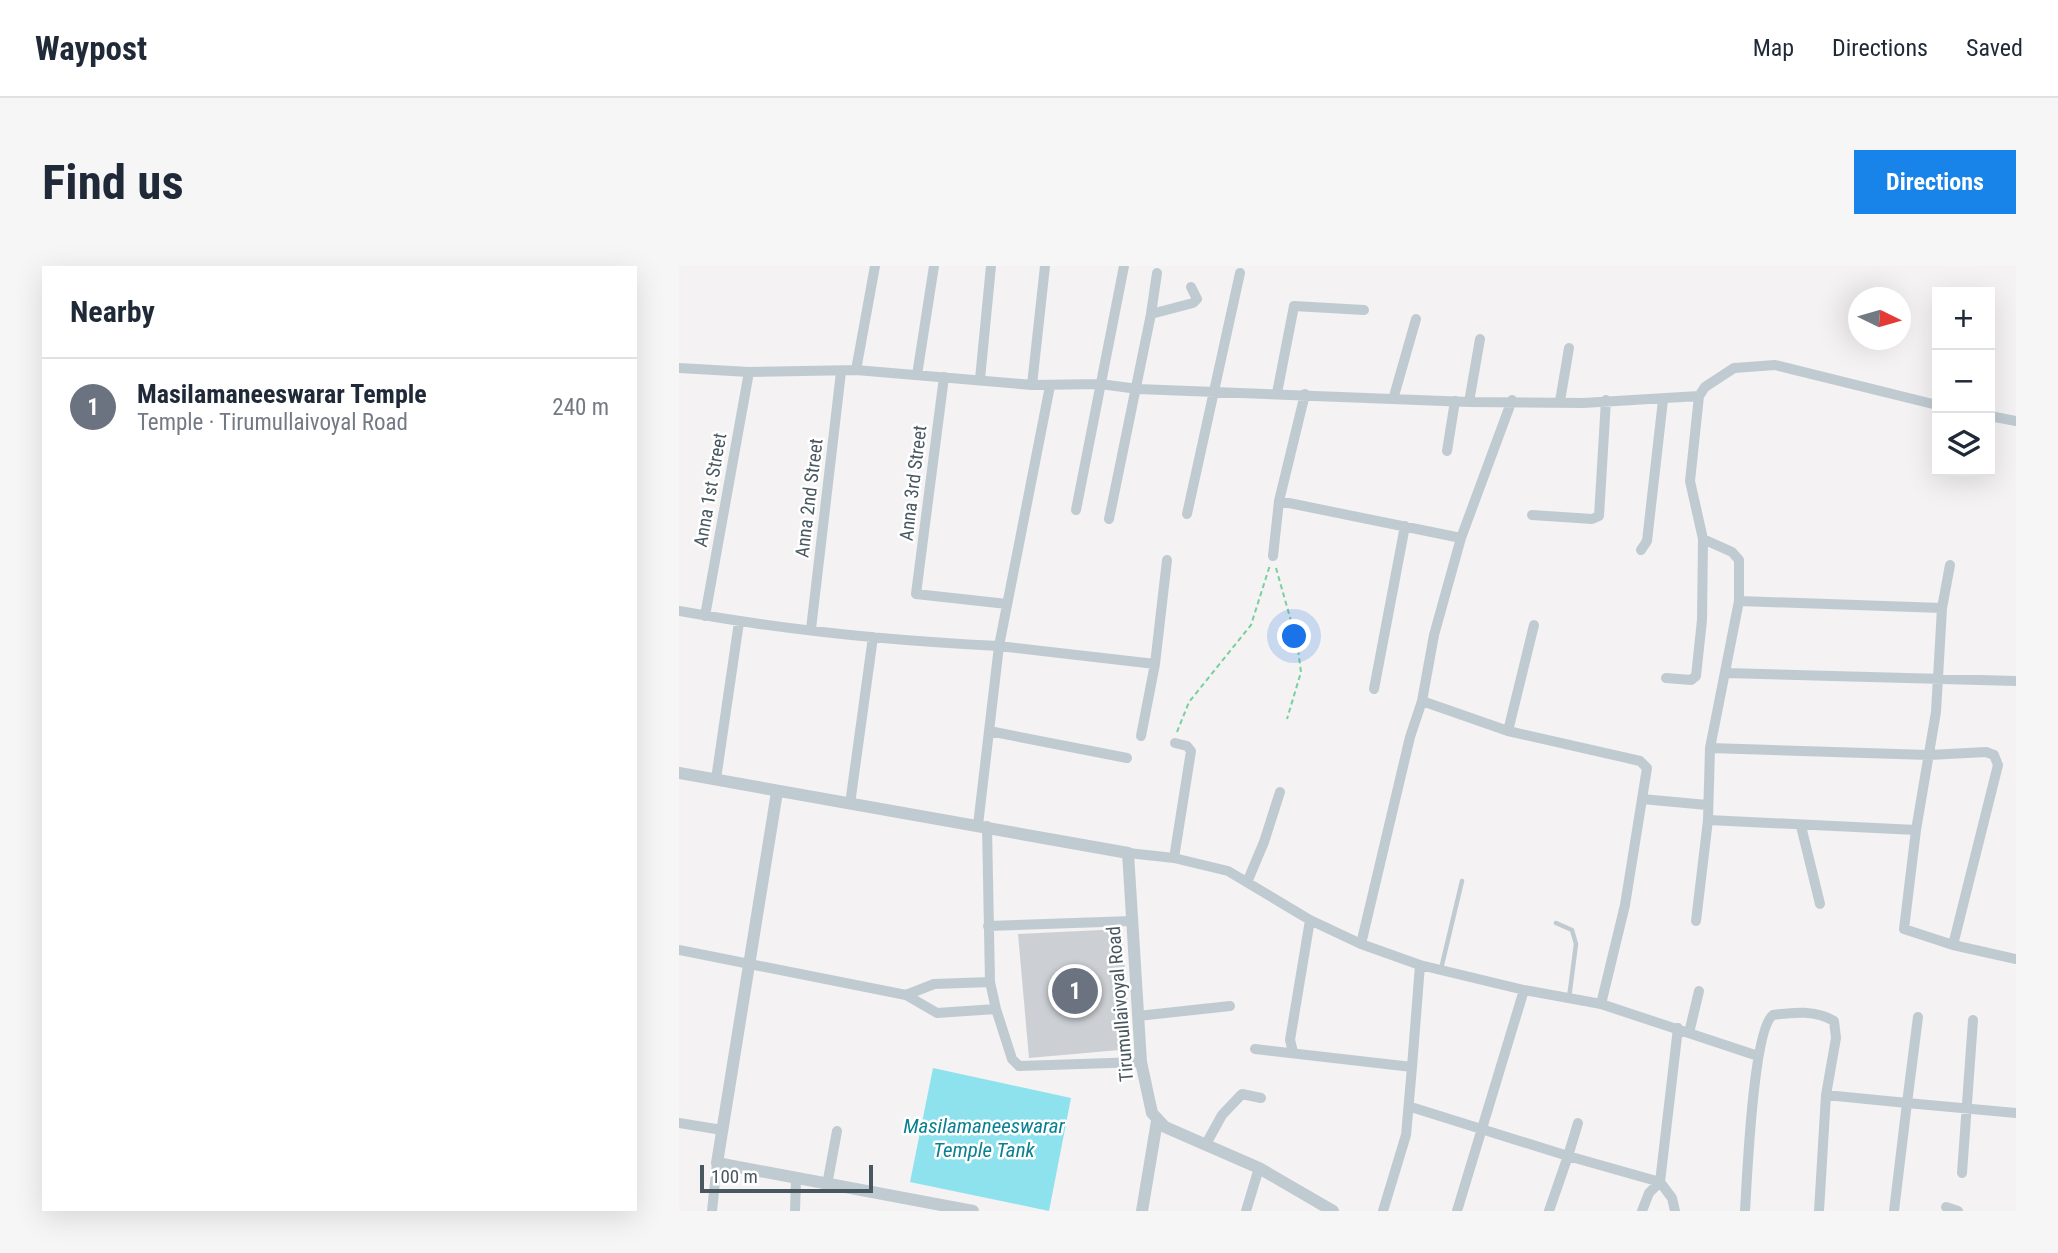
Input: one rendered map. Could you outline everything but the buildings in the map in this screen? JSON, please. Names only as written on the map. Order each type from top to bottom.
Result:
[{"type":"street","points":[[856,370],[875,266]]},
{"type":"street","points":[[917,375],[934,266]]},
{"type":"street","points":[[980,379],[991,266]]},
{"type":"street","points":[[1032,385],[1045,266]]},
{"type":"street","points":[[1076,510],[1124,266]]},
{"type":"street","points":[[1187,514],[1240,272]]},
{"type":"street","points":[[1109,520],[1138,389],[1157,273]]},
{"type":"street","points":[[1151,314],[1193,303],[1197,299],[1191,287]]},
{"type":"street","points":[[1277,393],[1294,306],[1364,310]]},
{"type":"street","points":[[1394,396],[1416,320]]},
{"type":"street","points":[[1469,402],[1480,339]]},
{"type":"street","points":[[1560,401],[1569,348]]},
{"type":"street","points":[[1666,678],[1691,680],[1696,676],[1703,620],[1703,539],[1690,481],[1699,396],[1705,387],[1734,368],[1775,365],[1932,404]]},
{"type":"street","points":[[679,368],[749,372],[856,370],[1049,386],[1100,384],[1138,389],[1394,396],[1469,402],[1512,400],[1583,403],[1699,396]]},
{"type":"street","name":"Anna 1st Street","points":[[705,616],[749,372]]},
{"type":"street","name":"Anna 2nd Street","points":[[811,629],[841,372]]},
{"type":"street","name":"Anna 3rd Street","points":[[944,377],[916,594],[1006,604]]},
{"type":"street","points":[[1049,386],[1006,604],[989,732],[982,826],[990,982],[1012,1059],[1019,1066],[1141,1062]]},
{"type":"street","points":[[1273,556],[1279,501],[1305,394]]},
{"type":"street","points":[[1361,944],[1410,737],[1422,701],[1434,635],[1461,538],[1512,400]]},
{"type":"street","points":[[1532,515],[1592,519],[1599,516],[1606,400]]},
{"type":"street","points":[[1641,550],[1647,541],[1663,400]]},
{"type":"street","points":[[1447,451],[1455,401]]},
{"type":"street","points":[[1995,417],[2016,421]]},
{"type":"street","points":[[1279,501],[1461,538]]},
{"type":"street","points":[[1374,689],[1405,526]]},
{"type":"street","points":[[1696,921],[1708,820],[1710,748],[1738,601],[1739,560],[1732,552],[1703,539]]},
{"type":"street","points":[[1141,736],[1155,664],[1167,560]]},
{"type":"street","points":[[1950,565],[1942,608],[1938,679],[1929,755],[1916,830],[1904,929],[2016,959]]},
{"type":"street","points":[[1738,601],[1942,608]]},
{"type":"street","points":[[679,611],[739,622],[911,642],[999,646],[1155,664]]},
{"type":"street","points":[[716,779],[739,622]]},
{"type":"street","points":[[1508,731],[1534,625]]},
{"type":"street","points":[[849,804],[873,637]]},
{"type":"street","points":[[1726,673],[2016,681]]},
{"type":"street","points":[[1422,701],[1508,731],[1640,761],[1647,773],[1625,905],[1601,1004]]},
{"type":"street","points":[[989,732],[1127,758]]},
{"type":"street","points":[[1174,858],[1191,751],[1187,746],[1175,743]]},
{"type":"street","points":[[1710,748],[1929,755],[1986,752],[1994,755],[1998,765],[1953,944]]},
{"type":"street","points":[[679,773],[1128,853],[1174,858],[1228,871],[1248,880],[1310,920],[1361,944],[1420,965],[1524,990],[1601,1004],[1758,1056]]},
{"type":"street","points":[[712,1211],[722,1130],[751,965],[777,792]]},
{"type":"street","points":[[1248,880],[1280,792]]},
{"type":"street","points":[[1642,799],[1707,805]]},
{"type":"street","points":[[1708,820],[1916,830]]},
{"type":"street","points":[[1801,826],[1819,904]]},
{"type":"street","name":"Tirumullaivoyal Road","points":[[1128,853],[1141,1062],[1152,1113],[1157,1121]]},
{"type":"street","points":[[1293,1052],[1290,1040],[1310,920]]},
{"type":"street","points":[[988,926],[1132,921]]},
{"type":"street","points":[[679,950],[906,995],[937,1013],[996,1009]]},
{"type":"street","points":[[1383,1211],[1406,1135],[1411,1107],[1420,965]]},
{"type":"street","points":[[906,995],[934,984],[990,982]]},
{"type":"street","points":[[1457,1211],[1524,990]]},
{"type":"street","points":[[1689,1033],[1699,992]]},
{"type":"street","points":[[1138,1016],[1230,1006]]},
{"type":"street","points":[[1745,1211],[1758,1056],[1764,1027],[1773,1015],[1822,1014],[1834,1021],[1836,1038],[1826,1095],[1819,1211]]},
{"type":"street","points":[[1894,1211],[1918,1017]]},
{"type":"street","points":[[1962,1173],[1973,1020]]},
{"type":"street","points":[[1642,1211],[1649,1193],[1660,1182],[1678,1028]]},
{"type":"street","points":[[1255,1049],[1412,1067]]},
{"type":"street","points":[[1206,1144],[1232,1102],[1242,1094],[1261,1098]]},
{"type":"street","points":[[1826,1095],[2016,1113]]},
{"type":"street","points":[[1411,1107],[1660,1182],[1672,1198],[1675,1211]]},
{"type":"street","points":[[1142,1211],[1157,1121],[1259,1168],[1333,1211]]},
{"type":"street","points":[[679,1123],[722,1130]]},
{"type":"street","points":[[1549,1211],[1578,1124]]},
{"type":"street","points":[[827,1185],[837,1131]]},
{"type":"street","points":[[717,1163],[827,1185],[901,1204],[970,1211]]},
{"type":"street","points":[[1246,1211],[1259,1168]]},
{"type":"street","points":[[795,1211],[796,1180]]},
{"type":"street","points":[[1945,1207],[1958,1211]]},
{"type":"lane","points":[[1441,970],[1462,881]]},
{"type":"lane","points":[[1556,923],[1572,930],[1576,944],[1569,999]]},
{"type":"path","points":[[1273,556],[1297,642],[1301,672],[1287,719]]},
{"type":"path","points":[[1175,743],[1189,702],[1251,625],[1273,556]]},
{"type":"water","name":"Masilamaneeswarar Temple Tank","points":[[933,1068],[1071,1098],[1049,1211],[910,1182]]},
{"type":"place","name":"Masilamaneeswarar Temple","points":[[1075,991]]}]
